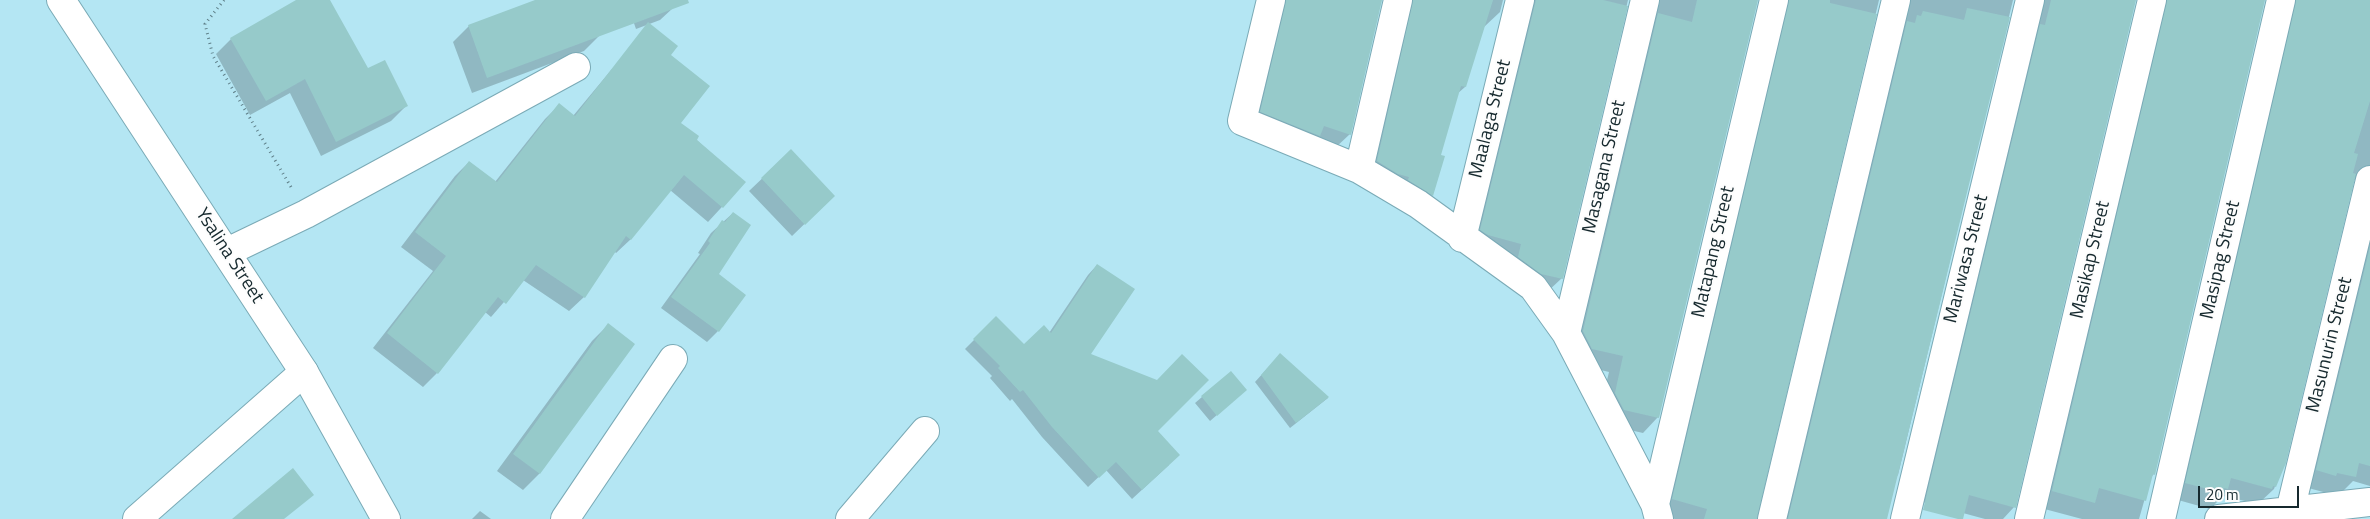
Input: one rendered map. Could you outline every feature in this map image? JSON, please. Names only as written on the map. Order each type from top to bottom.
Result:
[{"type":"street","name":"Ysalina Street","points":[[61,0],[304,372],[386,519]]},
{"type":"street","points":[[1271,0],[1242,120],[1359,170],[1418,204],[1462,238],[1533,287],[1566,333],[1657,512]]},
{"type":"street","points":[[1359,170],[1398,0]]},
{"type":"street","name":"Maalaga Street","points":[[1462,238],[1520,0]]},
{"type":"street","name":"Masagana Street","points":[[1566,333],[1645,0]]},
{"type":"street","name":"Matapang Street","points":[[1657,512],[1774,0]]},
{"type":"street","points":[[1772,519],[1896,0]]},
{"type":"street","name":"Mariwasa Street","points":[[1905,519],[2030,0]]},
{"type":"street","name":"Masikap Street","points":[[2029,519],[2152,0]]},
{"type":"street","name":"Masipag Street","points":[[2161,519],[2281,0]]},
{"type":"street","points":[[227,252],[306,214],[576,67]]},
{"type":"street","name":"Masunurin Street","points":[[2290,511],[2370,180]]},
{"type":"street","points":[[565,519],[673,359]]},
{"type":"street","points":[[137,519],[304,372]]},
{"type":"street","points":[[850,519],[925,431]]},
{"type":"street","points":[[2219,519],[2370,502]]},
{"type":"path","points":[[224,0],[205,24],[213,56],[306,214]]},
{"type":"building","points":[[296,0],[330,0],[368,68],[385,60],[408,106],[336,142],[305,79],[266,101],[230,38]]},
{"type":"building","points":[[535,0],[688,0],[689,3],[487,78],[468,25]]},
{"type":"building","points":[[1286,0],[1382,0],[1351,135],[1324,126],[1320,136],[1260,112]]},
{"type":"building","points":[[1413,0],[1493,0],[1466,87],[1461,86],[1441,155],[1445,156],[1433,196],[1408,180],[1409,177],[1398,174],[1377,161]]},
{"type":"building","points":[[1536,0],[1603,0],[1628,6],[1563,279],[1541,274],[1518,257],[1521,244],[1488,235],[1480,230]]},
{"type":"building","points":[[1697,0],[1758,0],[1659,418],[1624,410],[1615,393],[1623,356],[1592,349],[1583,331],[1658,13],[1692,22]]},
{"type":"building","points":[[1789,0],[1830,0],[1830,3],[1877,14],[1757,519],[1704,519],[1707,509],[1672,499]]},
{"type":"building","points":[[2051,0],[2136,0],[2016,508],[1969,495],[1963,519],[1958,519],[1923,510],[2040,24],[2045,25]]},
{"type":"building","points":[[2167,0],[2265,0],[2155,475],[2153,474],[2146,501],[2099,488],[2095,503],[2052,491]]},
{"type":"building","points":[[2296,0],[2370,0],[2370,101],[2354,153],[2358,154],[2353,173],[2356,174],[2286,463],[2276,487],[2273,486],[2272,489],[2231,478],[2228,489],[2224,488],[2223,493],[2185,483]]},
{"type":"building","points":[[1967,8],[2010,17],[1887,519],[1788,519],[1907,21],[1915,23],[1917,15],[1921,16],[1923,11],[1964,20]]},
{"type":"building","points":[[648,22],[678,46],[671,55],[710,86],[681,123],[699,136],[697,140],[746,182],[723,208],[684,175],[631,240],[626,236],[585,298],[536,265],[506,304],[498,297],[438,374],[387,333],[446,256],[415,232],[469,161],[497,182],[559,103],[575,116]]},
{"type":"building","points":[[791,149],[835,196],[805,225],[761,178]]},
{"type":"building","points":[[733,212],[751,225],[719,274],[746,295],[719,332],[671,297],[710,243],[708,241],[722,220],[725,222]]},
{"type":"building","points":[[2370,247],[2370,466],[2359,463],[2356,477],[2337,473],[2336,476],[2316,470]]},
{"type":"building","points":[[1097,264],[1135,289],[1091,354],[1157,380],[1182,354],[1209,380],[1158,431],[1180,455],[1142,490],[1116,462],[1099,478],[1052,427],[1023,390],[1020,392],[998,368],[1000,366],[973,339],[996,316],[1024,344],[1044,325],[1051,333]]},
{"type":"building","points":[[608,323],[635,344],[540,474],[513,454]]},
{"type":"building","points":[[1280,353],[1329,397],[1296,423],[1261,375]]},
{"type":"building","points":[[1231,371],[1247,390],[1217,416],[1201,396]]},
{"type":"building","points":[[293,468],[314,495],[284,519],[232,519]]}]
